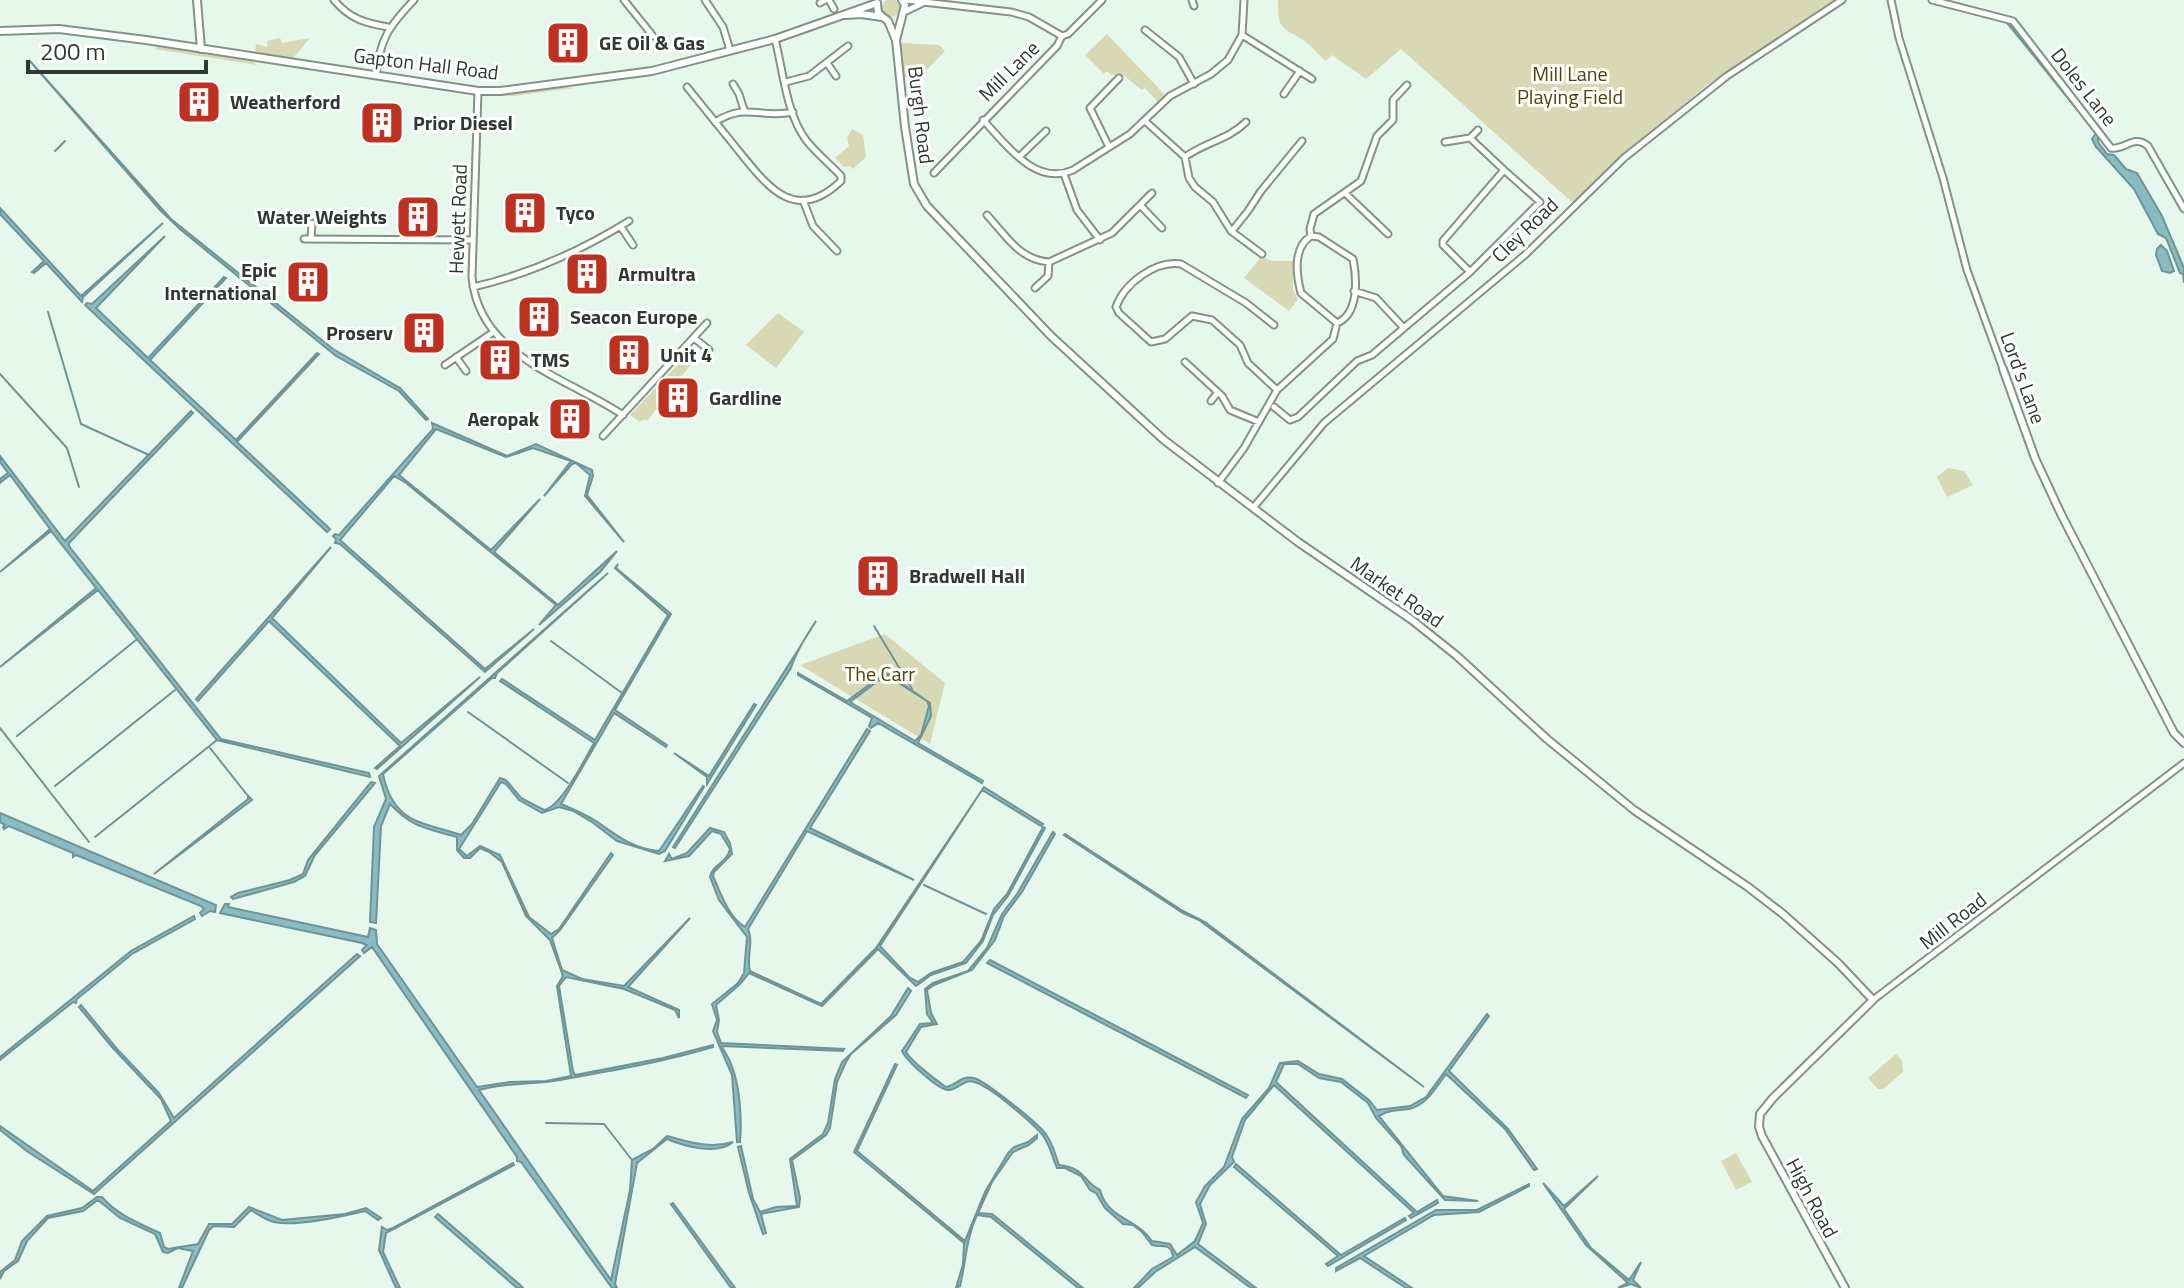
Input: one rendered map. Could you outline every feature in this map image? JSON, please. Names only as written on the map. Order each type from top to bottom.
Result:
[{"type":"street","points":[[197,0],[201,49]]},
{"type":"street","points":[[334,0],[344,12],[361,23],[389,27]]},
{"type":"street","points":[[376,75],[380,48],[389,27],[414,0]]},
{"type":"street","points":[[624,0],[653,36]]},
{"type":"street","points":[[904,0],[1011,12],[1029,17],[1062,36]]},
{"type":"street","name":"Burgh Road","points":[[904,0],[896,40],[905,127],[918,192]]},
{"type":"street","name":"Mill Lane","points":[[934,173],[1057,46],[1062,36],[1068,34],[1102,0]]},
{"type":"street","points":[[983,120],[1019,157],[1042,172],[1064,174],[1130,134],[1170,96],[1194,84],[1228,60],[1242,35],[1244,0]]},
{"type":"street","name":"Cley Road","points":[[1253,509],[1324,423],[1526,254],[1624,158],[1727,76],[1842,0]]},
{"type":"street","name":"Lord's Lane","points":[[1891,0],[1899,38],[1943,178],[1967,270],[2035,458],[2174,733],[2184,743]]},
{"type":"street","name":"Doles Lane","points":[[1932,0],[2013,21],[2111,148],[2116,149],[2133,140],[2142,141],[2148,146],[2184,209]]},
{"type":"street","points":[[708,1],[723,27],[730,50]]},
{"type":"street","points":[[825,1],[834,9]]},
{"type":"street","name":"Gapton Hall Road","points":[[0,31],[59,29],[478,91],[500,91],[638,74],[775,39],[878,2]]},
{"type":"street","name":"Burgh Road","points":[[878,2],[896,40]]},
{"type":"street","points":[[885,19],[902,15],[922,4]]},
{"type":"street","name":"Gapton Hall Road","points":[[842,16],[861,14],[885,19]]},
{"type":"street","points":[[1145,30],[1179,57],[1194,84]]},
{"type":"street","points":[[1242,35],[1312,79]]},
{"type":"street","points":[[687,87],[772,191],[787,198],[803,200],[829,192],[841,181],[841,176],[805,138],[793,112],[775,39]]},
{"type":"street","points":[[786,82],[809,76],[848,46]]},
{"type":"street","points":[[827,63],[836,76]]},
{"type":"street","points":[[1284,94],[1300,71]]},
{"type":"street","points":[[1109,147],[1090,108],[1119,78]]},
{"type":"street","points":[[733,84],[744,110]]},
{"type":"street","points":[[1391,84],[1399,92]]},
{"type":"street","points":[[1311,236],[1314,214],[1361,181],[1377,136],[1393,120],[1393,100],[1407,85]]},
{"type":"street","name":"Hewett Road","points":[[478,91],[473,287],[482,318],[492,333],[513,351],[623,415]]},
{"type":"street","points":[[715,122],[730,113],[744,110],[769,115],[793,112]]},
{"type":"street","points":[[1145,121],[1185,157],[1189,178],[1213,202],[1231,231],[1262,254]]},
{"type":"street","points":[[1185,157],[1204,145],[1234,133],[1246,122]]},
{"type":"street","points":[[1445,142],[1470,138],[1478,130]]},
{"type":"street","points":[[1019,157],[1046,131]]},
{"type":"street","points":[[1274,407],[1293,420],[1357,361],[1372,355],[1470,272],[1540,202],[1470,138]]},
{"type":"street","points":[[1231,231],[1302,141]]},
{"type":"street","points":[[933,162],[940,168]]},
{"type":"street","points":[[1470,272],[1443,245],[1443,241],[1504,170]]},
{"type":"street","points":[[1064,174],[1077,210],[1100,240]]},
{"type":"street","name":"Market Road","points":[[918,192],[927,206],[1055,340],[1164,440],[1253,509],[1412,620],[1457,656],[1547,739],[1634,810],[1783,914],[1838,963],[1873,1000]]},
{"type":"street","points":[[987,215],[1021,253],[1038,261],[1049,262],[1100,240],[1122,225],[1152,193]]},
{"type":"street","points":[[1345,193],[1388,234]]},
{"type":"street","points":[[803,200],[813,226],[837,251]]},
{"type":"street","points":[[1141,206],[1162,228]]},
{"type":"street","points":[[473,287],[519,276],[562,259],[629,221]]},
{"type":"street","points":[[311,239],[312,223]]},
{"type":"street","points":[[621,227],[633,245]]},
{"type":"street","points":[[1311,236],[1319,237],[1353,259],[1354,291],[1349,313],[1337,323],[1301,293],[1299,249],[1311,236]]},
{"type":"street","points":[[304,239],[473,240]]},
{"type":"street","points":[[1035,288],[1048,276],[1049,262]]},
{"type":"street","points":[[1274,325],[1246,303],[1181,264],[1173,263],[1147,272],[1123,293],[1116,307],[1151,342],[1165,339],[1192,316],[1212,320],[1240,345],[1248,363],[1277,390]]},
{"type":"street","points":[[1354,291],[1376,298],[1403,327]]},
{"type":"street","points":[[603,436],[707,323]]},
{"type":"street","points":[[1218,483],[1277,390],[1333,339],[1337,323]]},
{"type":"street","points":[[445,365],[492,333]]},
{"type":"street","points":[[694,338],[709,350]]},
{"type":"street","points":[[456,357],[466,371]]},
{"type":"street","points":[[1185,362],[1218,392],[1230,410],[1259,422]]},
{"type":"street","points":[[1211,401],[1218,392]]},
{"type":"street","name":"Mill Road","points":[[1759,1120],[1773,1098],[1873,1000],[2184,763]]},
{"type":"street","name":"High Road","points":[[1759,1120],[1762,1136],[1779,1170],[1845,1288]]},
{"type":"green space","points":[[887,-1],[895,-1],[900,8],[898,15],[887,17],[882,12],[882,4]]},
{"type":"green space","name":"Mill Lane Playing Field","points":[[1278,0],[1837,0],[1707,85],[1611,165],[1573,203],[1401,49],[1366,79],[1332,55],[1326,61],[1307,43],[1284,28],[1279,19]]},
{"type":"green space","points":[[1107,34],[1166,96],[1158,102],[1145,88],[1142,90],[1122,74],[1111,75],[1107,71],[1104,74],[1085,55]]},
{"type":"green space","points":[[280,38],[282,43],[310,38],[293,58],[255,52],[256,44],[267,47],[267,41]]},
{"type":"green space","points":[[899,43],[939,45],[945,51],[919,78],[902,77]]},
{"type":"green space","points":[[159,47],[251,61],[258,65],[154,49]]},
{"type":"green space","points":[[563,87],[574,88],[487,96]]},
{"type":"green space","points":[[852,129],[863,135],[866,157],[853,169],[844,167],[835,158],[849,146],[847,138]]},
{"type":"green space","points":[[1262,256],[1272,261],[1293,261],[1293,290],[1298,299],[1289,311],[1244,278]]},
{"type":"green space","points":[[778,313],[804,332],[776,368],[746,345]]},
{"type":"green space","points":[[685,357],[692,363],[647,421],[644,419],[640,422],[630,415]]},
{"type":"green space","points":[[1948,468],[1964,471],[1973,485],[1947,497],[1937,477]]},
{"type":"green space","name":"The Carr","points":[[885,634],[945,683],[930,744],[800,665]]},
{"type":"green space","points":[[1896,1054],[1902,1061],[1903,1072],[1883,1089],[1878,1089],[1868,1078]]},
{"type":"green space","points":[[1736,1153],[1752,1182],[1736,1190],[1721,1161]]},
{"type":"water","points":[[2008,24],[2098,134],[2098,142],[2107,154],[2114,155],[2126,169],[2137,173],[2162,216],[2184,268],[2184,283],[2183,274],[2166,238],[2158,234],[2134,189],[2096,147],[2092,139],[2096,133]]},
{"type":"water","points":[[29,60],[171,219],[333,349],[400,388],[428,419],[399,391],[336,356],[181,230],[160,210]]},
{"type":"water","points":[[0,208],[81,296],[163,223],[83,297],[82,302],[46,263],[32,272],[44,261],[0,214]]},
{"type":"water","points":[[165,236],[96,308],[148,358],[226,278],[150,360],[236,440],[319,354],[237,442],[330,529],[327,532],[85,305],[92,304]]},
{"type":"water","points":[[2161,245],[2167,251],[2174,271],[2170,273],[2162,271],[2156,255]]},
{"type":"water","points":[[191,411],[193,413],[69,546],[221,739],[369,773],[370,777],[217,740],[98,590],[0,667],[96,588],[51,531],[0,572],[50,529],[10,475],[0,483],[0,479],[8,473],[0,462],[0,456],[65,541]]},
{"type":"water","points":[[432,423],[507,456],[536,444],[592,470],[587,495],[624,542],[585,496],[590,475],[576,463],[544,496],[571,461],[533,448],[506,457],[436,429],[399,475],[491,550],[540,499],[494,552],[558,605],[617,551],[600,572],[539,625],[556,605],[394,476],[340,540],[485,669],[534,629],[485,672],[340,544],[335,543],[333,536],[339,535],[433,429]]},
{"type":"water","points":[[331,547],[272,618],[401,743],[480,677],[377,769],[400,746],[269,621],[198,701],[196,699]]},
{"type":"water","points":[[618,564],[616,568],[671,614],[615,710],[667,745],[614,713],[561,804],[592,818],[633,844],[659,851],[704,787],[665,851],[659,854],[617,841],[573,811],[559,807],[542,813],[519,800],[501,782],[459,849],[467,856],[480,846],[500,855],[529,917],[551,934],[559,929],[611,853],[613,855],[560,930],[552,938],[562,970],[582,979],[624,986],[690,918],[628,987],[679,1010],[679,1018],[675,1010],[624,989],[566,977],[559,986],[573,1071],[575,1075],[713,1047],[656,1062],[550,1082],[479,1090],[611,1280],[630,1190],[632,1160],[653,1149],[667,1136],[708,1145],[733,1142],[710,1149],[667,1139],[637,1163],[615,1284],[617,1288],[612,1288],[521,1162],[517,1161],[372,947],[364,953],[362,950],[367,945],[362,943],[220,913],[225,904],[229,904],[228,907],[368,937],[370,928],[376,930],[377,944],[477,1087],[571,1076],[557,986],[563,976],[550,940],[526,916],[502,862],[480,848],[470,858],[464,858],[457,850],[457,837],[413,823],[390,804],[381,826],[376,923],[370,922],[374,827],[386,799],[379,776],[608,573],[495,678],[383,774],[394,802],[402,811],[421,823],[461,835],[472,824],[500,778],[506,780],[521,798],[544,810],[558,801],[594,743],[500,681],[502,679],[595,740],[668,615],[615,568]]},
{"type":"water","points":[[801,644],[791,668],[673,847],[798,650]]},
{"type":"water","points":[[885,673],[888,674],[930,703],[931,716],[918,743],[982,783],[878,723],[871,728],[872,718],[798,675],[847,701]],"holes":[[[886,675],[927,701],[929,706],[921,735],[915,741],[850,702]]]},
{"type":"water","points":[[754,704],[707,784],[707,777],[674,753],[709,776]]},
{"type":"water","points":[[867,729],[870,731],[810,828],[914,880],[807,831],[748,929],[750,971],[821,1004],[876,948],[984,787],[1043,824],[1041,826],[982,790],[880,946],[909,977],[918,982],[931,973],[963,962],[981,941],[994,909],[1007,894],[1045,828],[1008,896],[993,915],[983,941],[966,963],[931,975],[916,986],[878,949],[822,1006],[749,973],[716,1005],[719,1020],[717,1032],[721,1043],[844,1049],[722,1046],[730,1061],[738,1092],[741,1133],[740,1142],[737,1142],[732,1075],[713,1031],[717,1020],[712,1004],[738,983],[744,973],[747,937],[719,900],[710,877],[730,849],[721,834],[712,831],[689,856],[665,861],[669,854],[672,859],[687,853],[710,828],[724,832],[732,854],[713,876],[730,912],[745,927]]},
{"type":"water","points":[[371,782],[375,783],[315,855],[305,876],[294,882],[233,899],[231,897],[303,874],[308,860]]},
{"type":"water","points":[[248,796],[252,800],[154,874],[248,799]]},
{"type":"water","points":[[0,813],[216,905],[215,912],[210,911],[202,916],[200,913],[204,909],[201,906],[76,855],[73,857],[73,853],[9,826],[4,829]]},
{"type":"water","points":[[1053,832],[1055,834],[1022,892],[1004,916],[995,940],[972,970],[927,990],[931,1013],[937,1024],[921,1027],[906,1052],[946,1087],[966,1078],[974,1078],[1012,1104],[1047,1136],[1059,1165],[1079,1172],[1100,1190],[1109,1207],[1139,1228],[1152,1241],[1170,1244],[1177,1255],[1195,1241],[1203,1223],[1196,1202],[1205,1186],[1224,1167],[1242,1119],[1269,1088],[1280,1063],[1298,1061],[1319,1074],[1342,1079],[1377,1110],[1410,1106],[1426,1097],[1487,1014],[1489,1016],[1449,1071],[1508,1129],[1537,1169],[1534,1170],[1505,1129],[1446,1074],[1421,1104],[1379,1116],[1443,1196],[1478,1201],[1445,1200],[1404,1155],[1401,1146],[1376,1118],[1368,1103],[1341,1082],[1319,1078],[1298,1064],[1284,1064],[1276,1082],[1417,1212],[1437,1200],[1438,1203],[1411,1218],[1409,1216],[1414,1213],[1274,1085],[1245,1120],[1232,1157],[1234,1162],[1210,1185],[1200,1204],[1206,1224],[1198,1244],[1256,1288],[1251,1288],[1195,1247],[1134,1288],[1152,1269],[1173,1257],[1170,1249],[1152,1245],[1133,1225],[1123,1224],[1105,1208],[1081,1176],[1065,1168],[1057,1168],[1044,1136],[1001,1098],[972,1082],[944,1089],[923,1074],[902,1051],[920,1024],[933,1023],[927,1014],[925,989],[933,983],[968,971],[987,948],[1002,914]]},
{"type":"water","points":[[1065,834],[1205,922],[1424,1087],[1199,920],[1183,913]]},
{"type":"water","points":[[194,916],[195,919],[132,954],[76,1003],[73,1002],[0,1060],[131,951]]},
{"type":"water","points":[[357,954],[360,956],[94,1194],[28,1152],[0,1130],[0,1126],[93,1191],[171,1121],[161,1099],[112,1047],[79,1007],[81,1005],[159,1093],[174,1118]]},
{"type":"water","points":[[990,960],[1248,1095],[1246,1098],[987,963]]},
{"type":"water","points":[[908,988],[911,991],[896,1015],[851,1054],[846,1062],[837,1082],[830,1128],[826,1135],[792,1160],[799,1207],[761,1214],[766,1233],[763,1234],[738,1147],[741,1146],[753,1199],[760,1212],[797,1206],[790,1159],[823,1134],[828,1123],[835,1079],[842,1062],[891,1016]]},
{"type":"water","points":[[895,1064],[857,1151],[965,1241],[985,1192],[1008,1153],[1037,1135],[1029,1145],[1013,1152],[992,1182],[978,1213],[992,1214],[1083,1288],[1078,1288],[991,1217],[977,1215],[968,1241],[960,1286],[956,1288],[963,1264],[964,1243],[854,1152]]},
{"type":"water","points":[[513,1163],[386,1233],[383,1252],[400,1288],[396,1288],[379,1250],[382,1227],[387,1230],[393,1228]]},
{"type":"water","points":[[1236,1164],[1341,1255],[1406,1220],[1328,1266],[1326,1264],[1338,1256],[1234,1167]]},
{"type":"water","points":[[1598,1176],[1564,1209],[1591,1248],[1629,1280],[1641,1262],[1633,1280],[1641,1288],[1631,1284],[1618,1288],[1628,1283],[1586,1245],[1543,1183],[1564,1206]]},
{"type":"water","points":[[1529,1184],[1479,1212],[1434,1215],[1364,1256],[1412,1288],[1406,1288],[1360,1258],[1336,1271],[1336,1268],[1436,1210],[1477,1210]]},
{"type":"water","points":[[97,1197],[102,1197],[114,1209],[160,1233],[164,1247],[168,1249],[198,1244],[209,1224],[232,1224],[249,1207],[282,1220],[345,1214],[366,1208],[381,1218],[378,1220],[365,1211],[319,1220],[283,1223],[268,1220],[251,1210],[234,1227],[214,1226],[209,1230],[182,1288],[179,1288],[193,1251],[178,1248],[163,1252],[155,1234],[120,1218],[98,1200],[83,1211],[48,1218],[27,1241],[18,1261],[4,1271],[0,1279],[0,1272],[15,1260],[22,1241],[47,1216],[82,1208]]},
{"type":"water","points":[[673,1203],[735,1288],[731,1288]]},
{"type":"water","points":[[438,1214],[523,1288],[517,1288],[435,1217]]},
{"type":"waterway","points":[[55,151],[65,141]]},
{"type":"waterway","points":[[48,312],[81,424],[149,455]]},
{"type":"waterway","points":[[0,374],[67,448],[79,487]]},
{"type":"waterway","points":[[874,626],[912,689]]},
{"type":"waterway","points":[[17,736],[136,640]]},
{"type":"waterway","points":[[551,641],[622,693]]},
{"type":"waterway","points":[[55,786],[175,690]]},
{"type":"waterway","points":[[468,712],[568,783]]},
{"type":"waterway","points":[[0,728],[89,842]]},
{"type":"waterway","points":[[95,837],[217,740]]},
{"type":"waterway","points":[[210,748],[248,796]]},
{"type":"waterway","points":[[924,885],[986,914]]},
{"type":"waterway","points":[[546,1123],[604,1124],[632,1160]]},
{"type":"place","name":"GE Oil & Gas","points":[[568,43]]},
{"type":"place","name":"Weatherford","points":[[199,102]]},
{"type":"place","name":"Prior Diesel","points":[[382,123]]},
{"type":"place","name":"Tyco","points":[[525,213]]},
{"type":"place","name":"Water Weights","points":[[418,217]]},
{"type":"place","name":"Armultra","points":[[587,274]]},
{"type":"place","name":"Epic International","points":[[308,282]]},
{"type":"place","name":"Seacon Europe","points":[[539,317]]},
{"type":"place","name":"Proserv","points":[[424,333]]},
{"type":"place","name":"Unit 4","points":[[629,355]]},
{"type":"place","name":"TMS","points":[[500,360]]},
{"type":"place","name":"Gardline","points":[[678,398]]},
{"type":"place","name":"Aeropak","points":[[570,419]]},
{"type":"place","name":"Bradwell Hall","points":[[878,576]]}]
